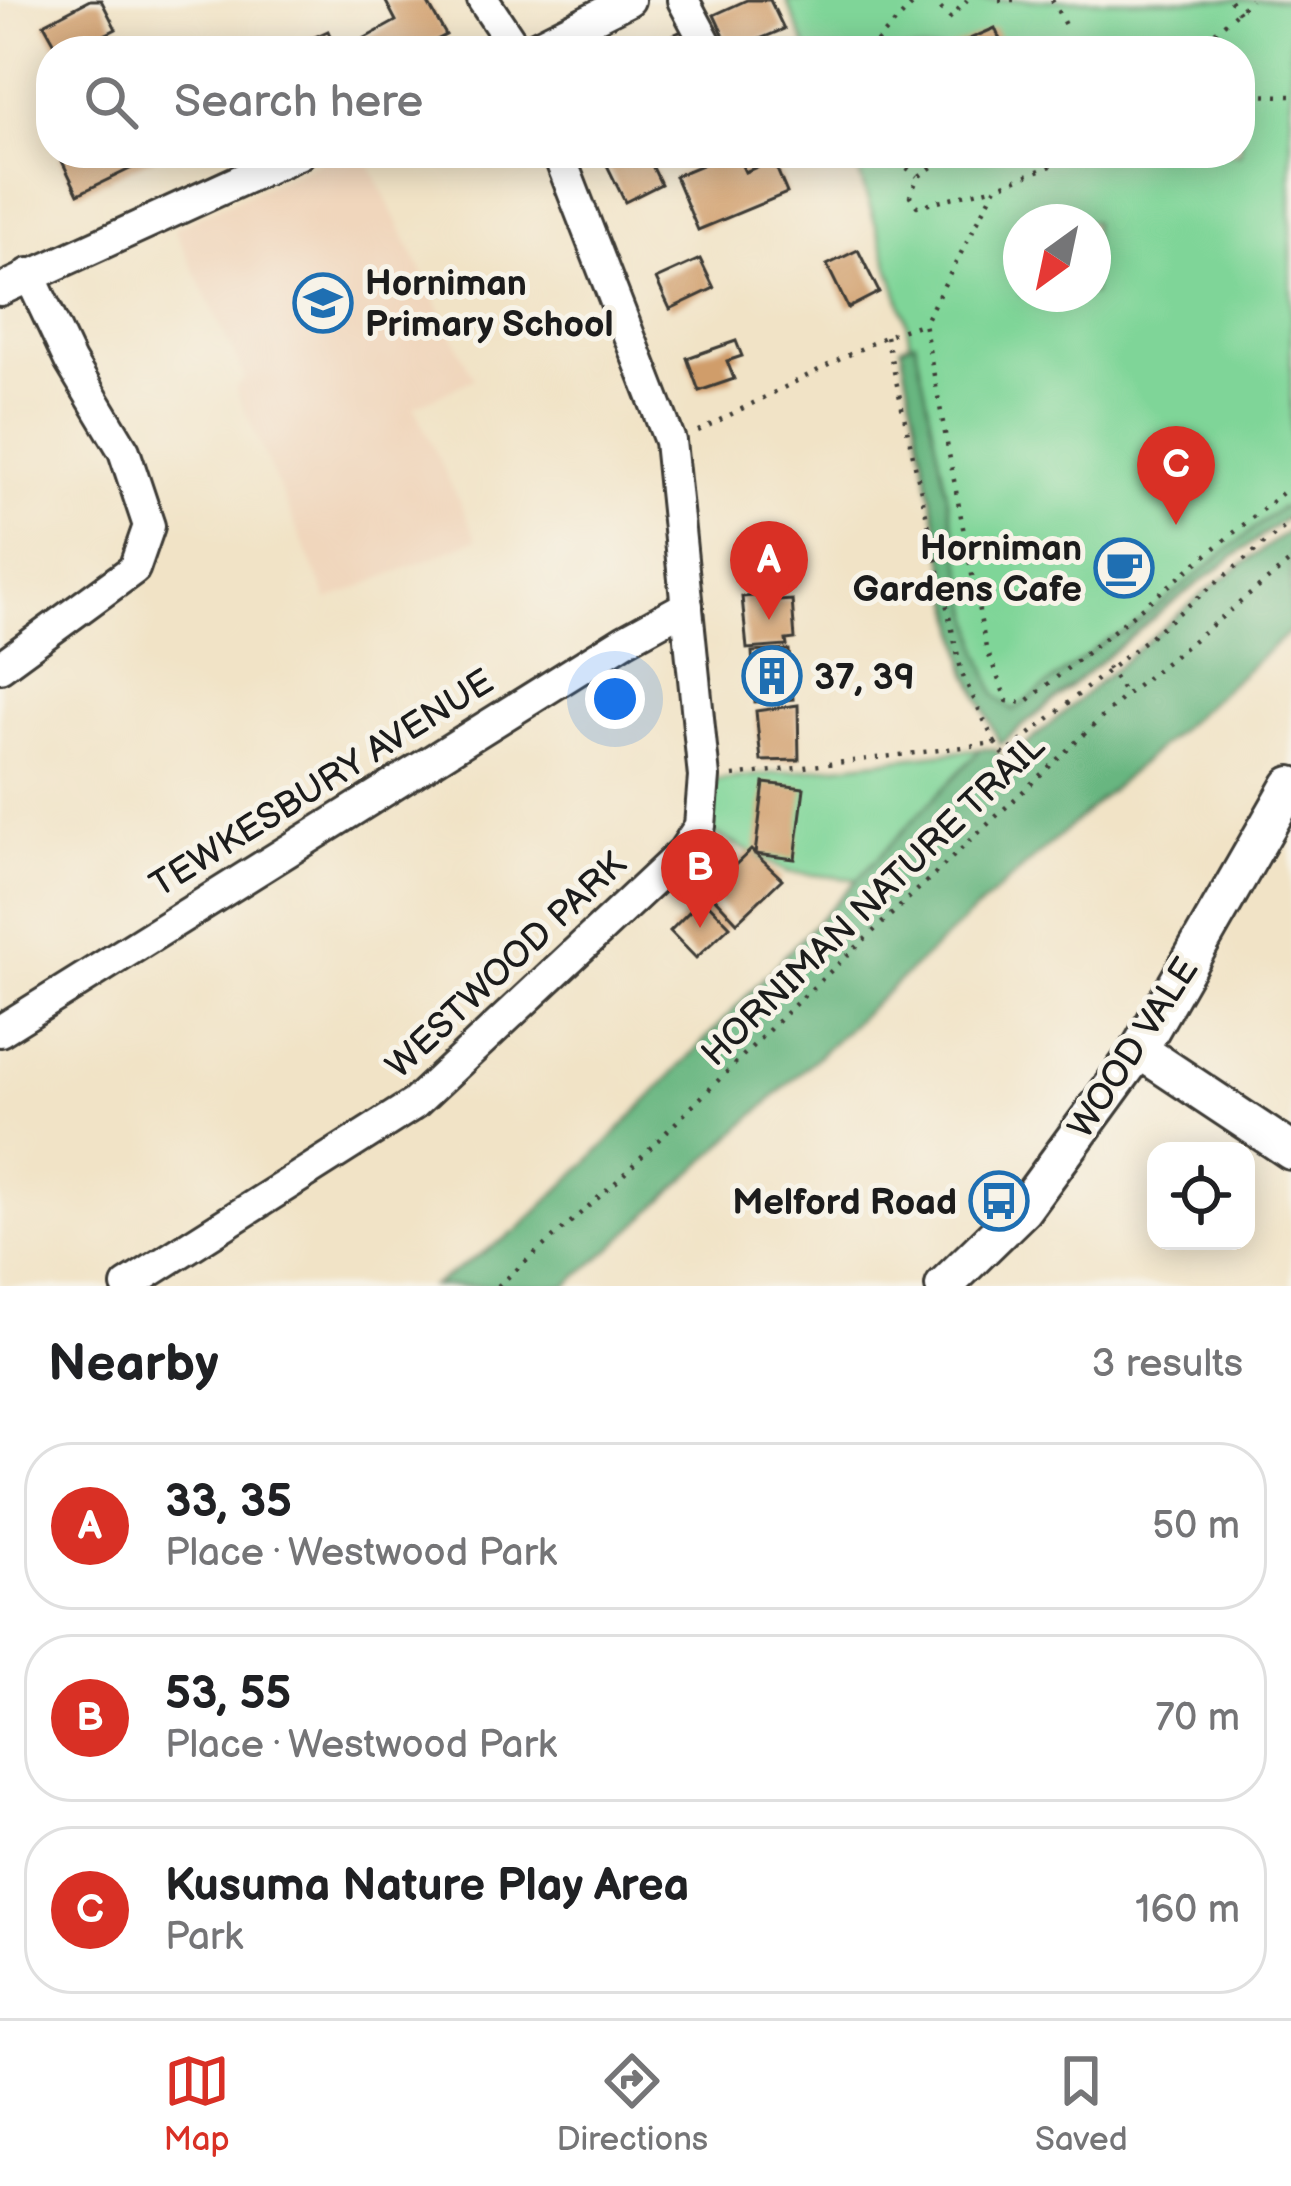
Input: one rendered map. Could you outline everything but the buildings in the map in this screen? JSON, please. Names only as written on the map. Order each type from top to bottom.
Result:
[{"type":"street","points":[[483,0],[508,36]]},
{"type":"street","points":[[557,36],[629,0]]},
{"type":"street","points":[[683,0],[702,36]]},
{"type":"street","points":[[0,290],[266,168]]},
{"type":"street","name":"WESTWOOD PARK","points":[[127,1286],[414,1104],[683,851],[700,826],[704,777],[670,441],[564,168]]},
{"type":"street","points":[[0,667],[134,569],[149,526],[124,451],[70,361],[29,274]]},
{"type":"street","name":"TEWKESBURY AVENUE","points":[[0,1031],[625,640],[687,606]]},
{"type":"street","name":"WOOD VALE","points":[[944,1286],[1024,1208],[1139,1050],[1291,785]]},
{"type":"street","points":[[1139,1050],[1291,1151]]},
{"type":"path","points":[[882,36],[917,0]]},
{"type":"path","points":[[932,0],[950,18],[967,0]]},
{"type":"path","points":[[999,0],[1020,0]]},
{"type":"path","points":[[1052,0],[1065,25]]},
{"type":"path","points":[[1231,0],[1240,14]]},
{"type":"path","points":[[1212,36],[1251,0]]},
{"type":"path","points":[[1255,95],[1291,96]]},
{"type":"path","points":[[907,168],[918,177]]},
{"type":"path","points":[[930,168],[918,177],[910,196],[917,206],[996,187],[1044,168]]},
{"type":"path","points":[[996,187],[924,323],[986,648],[1000,691],[1015,705],[1025,703],[1291,486]]},
{"type":"path","points":[[670,441],[886,336],[924,323]]},
{"type":"path","points":[[886,336],[962,674],[1004,754],[1291,522]]},
{"type":"path","name":"HORNIMAN NATURE TRAIL","points":[[498,1286],[615,1184],[787,1012],[1126,695],[1291,561]]},
{"type":"path","points":[[1107,667],[1126,695]]},
{"type":"path","points":[[704,777],[995,743]]},
{"type":"shaded area","name":"Horniman Primary School","points":[[307,168],[371,168],[474,379],[414,407],[477,539],[328,600],[235,388],[245,378],[174,228]]},
{"type":"green space","points":[[786,0],[1291,0],[1291,514],[1170,604],[1001,744],[967,671],[901,347],[910,342],[858,168],[1255,168],[1255,36],[802,36]]},
{"type":"green space","points":[[915,341],[980,652],[995,695],[1013,711],[1109,638],[1127,631],[1280,508],[1291,507],[1291,514],[1170,604],[1000,744],[967,671],[901,347]]},
{"type":"green space","points":[[1291,529],[1291,630],[958,926],[608,1251],[566,1286],[432,1286],[518,1230],[604,1146],[981,749],[995,749],[1005,763],[1202,594]]},
{"type":"green space","points":[[981,749],[861,880],[788,872],[708,830],[709,781]]},
{"type":"place","name":"Horniman Primary School","points":[[323,303]]},
{"type":"place","name":"Kusuma Nature Play Area","points":[[1176,525]]},
{"type":"place","name":"Horniman Gardens Cafe","points":[[1124,568]]},
{"type":"place","name":"33, 35","points":[[769,620]]},
{"type":"place","name":"37, 39","points":[[772,676]]},
{"type":"place","name":"53, 55","points":[[700,928]]},
{"type":"place","name":"Melford Road","points":[[999,1201]]}]
